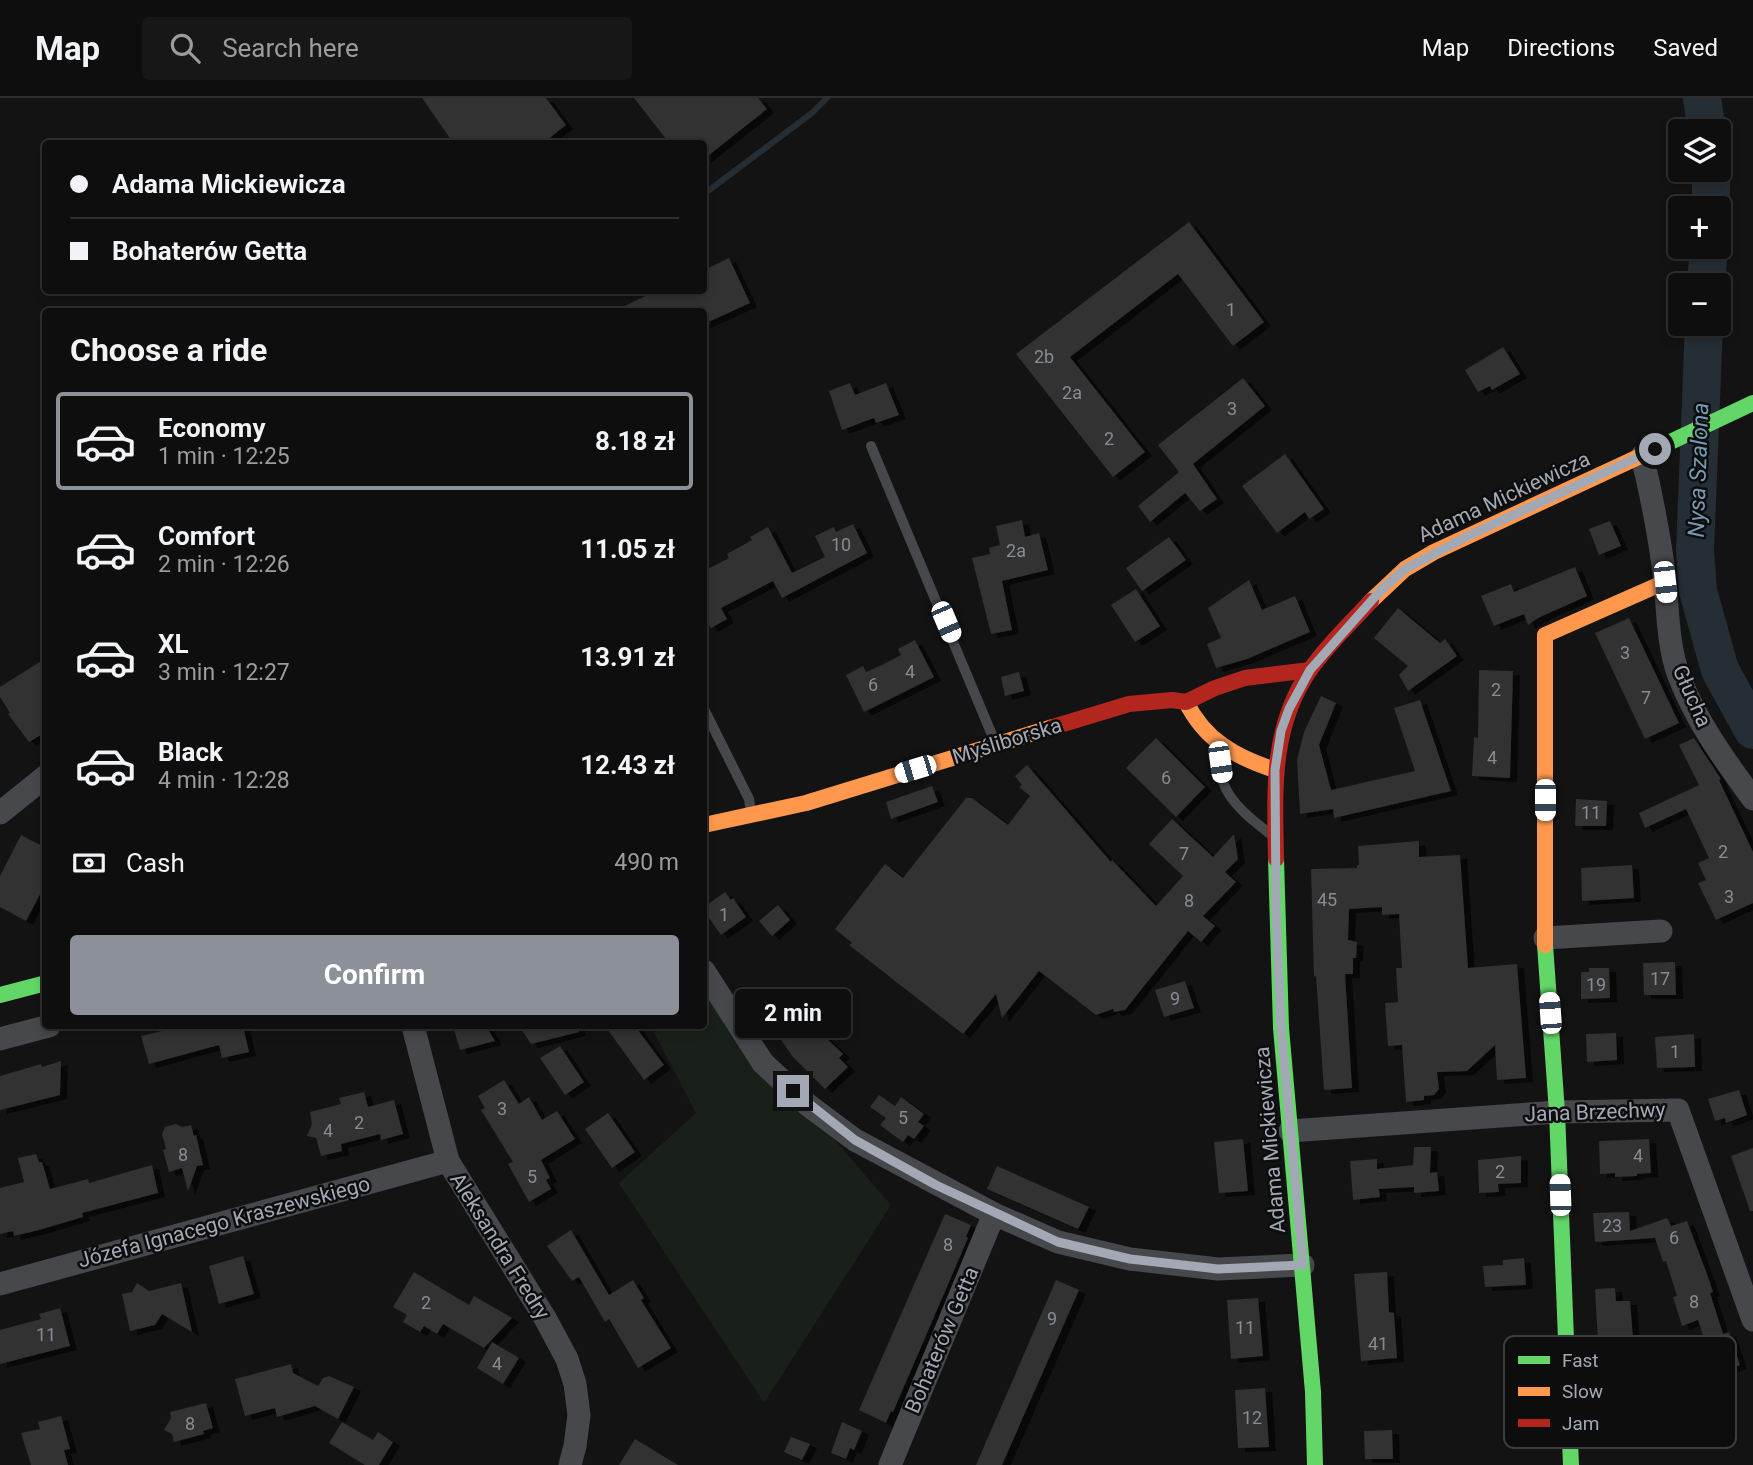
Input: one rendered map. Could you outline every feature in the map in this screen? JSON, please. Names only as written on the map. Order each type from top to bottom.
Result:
[{"type":"street","name":"Adama Mickiewicza","points":[[1315,1465],[1313,1392],[1281,1028],[1275,770],[1281,731],[1289,709],[1310,670],[1374,598],[1405,569],[1468,536],[1753,403]]},
{"type":"street","name":"Głucha","points":[[1649,453],[1669,629],[1679,675],[1699,719],[1753,799]]},
{"type":"street","points":[[1566,1336],[1557,1112],[1545,938],[1545,635],[1665,582]]},
{"type":"street","name":"Myśliborska","points":[[707,824],[806,803],[1129,704],[1172,699],[1186,702],[1203,691],[1220,685],[1280,672],[1310,670]]},
{"type":"street","points":[[1186,702],[1192,716],[1225,750],[1275,770]]},
{"type":"street","points":[[0,813],[42,779]]},
{"type":"street","points":[[1545,938],[1661,931]]},
{"type":"street","points":[[707,976],[763,1063],[808,1105],[855,1140],[994,1214],[1058,1242],[1130,1259],[1218,1269],[1303,1265]]},
{"type":"street","points":[[0,995],[42,984]]},
{"type":"street","points":[[0,1039],[42,1028]]},
{"type":"street","name":"Aleksandra Fredry","points":[[414,1029],[448,1161],[545,1318],[567,1359],[575,1384],[579,1415],[570,1465]]},
{"type":"street","name":"Jana Brzechwy","points":[[1290,1130],[1557,1112],[1678,1110],[1753,1320]]},
{"type":"street","name":"Józefa Ignacego Kraszewskiego","points":[[0,1284],[448,1161]]},
{"type":"street","name":"Bohaterów Getta","points":[[890,1465],[994,1214]]},
{"type":"lane","points":[[871,446],[996,745]]},
{"type":"lane","points":[[707,715],[749,799],[751,815]]},
{"type":"lane","points":[[1217,743],[1223,781],[1229,795],[1243,811],[1275,837]]},
{"type":"shaded area","points":[[719,996],[747,1038],[891,1205],[764,1403],[619,1183],[696,1113],[654,1032],[660,1029],[707,1029],[707,1003]]},
{"type":"building","points":[[422,98],[546,98],[566,125],[547,140],[451,140]]},
{"type":"building","points":[[634,98],[758,98],[767,109],[707,157],[707,140],[667,140]]},
{"type":"building","points":[[1189,222],[1264,322],[1233,346],[1178,274],[1070,357],[1145,452],[1113,477],[1016,354]]},
{"type":"building","points":[[729,258],[750,303],[707,323],[707,308],[620,308],[650,294],[707,294],[707,269]]},
{"type":"building","points":[[1503,347],[1520,374],[1492,390],[1490,386],[1478,392],[1465,370]]},
{"type":"building","points":[[1243,378],[1265,406],[1193,464],[1217,499],[1200,511],[1185,493],[1150,522],[1138,506],[1179,472],[1158,445]]},
{"type":"building","points":[[850,383],[855,395],[886,383],[899,415],[876,423],[874,418],[842,430],[829,391]]},
{"type":"building","points":[[1285,454],[1324,509],[1309,519],[1305,512],[1277,533],[1242,486]]},
{"type":"building","points":[[1022,520],[1025,537],[1039,533],[1048,570],[1002,581],[1012,630],[991,634],[972,558],[990,554],[989,548],[1000,545],[996,526]]},
{"type":"building","points":[[1610,521],[1621,546],[1599,555],[1589,529]]},
{"type":"building","points":[[853,524],[867,553],[782,598],[773,581],[721,608],[727,619],[711,628],[707,622],[707,569],[729,558],[727,554],[768,527],[792,573],[825,557],[815,536],[834,527],[836,532]]},
{"type":"building","points":[[1169,537],[1186,560],[1142,591],[1126,568]]},
{"type":"building","points":[[1575,567],[1587,596],[1528,625],[1524,614],[1494,626],[1481,596],[1511,584],[1514,592]]},
{"type":"building","points":[[1249,580],[1262,610],[1295,596],[1310,632],[1247,659],[1216,668],[1207,644],[1221,638],[1208,608]]},
{"type":"building","points":[[1136,589],[1160,626],[1135,642],[1111,605]]},
{"type":"building","points":[[1398,608],[1440,643],[1445,639],[1457,656],[1408,691],[1399,675],[1408,666],[1374,638]]},
{"type":"building","points":[[1629,618],[1679,723],[1645,739],[1595,633]]},
{"type":"building","points":[[915,640],[934,677],[864,712],[846,675],[863,666],[866,672],[884,664],[901,655],[898,649]]},
{"type":"building","points":[[42,661],[42,734],[29,742],[8,714],[10,713],[0,697],[0,687]]},
{"type":"building","points":[[1479,670],[1513,671],[1510,778],[1472,776],[1474,737],[1478,738]]},
{"type":"building","points":[[1019,672],[1024,691],[1005,696],[1001,677]]},
{"type":"building","points":[[1321,696],[1336,703],[1319,745],[1331,790],[1415,771],[1394,708],[1420,700],[1451,791],[1334,818],[1333,809],[1300,814],[1297,760],[1304,732]]},
{"type":"building","points":[[1156,738],[1205,787],[1176,817],[1126,768]]},
{"type":"building","points":[[1694,738],[1721,779],[1719,780],[1753,852],[1753,903],[1716,920],[1698,883],[1706,880],[1698,863],[1709,858],[1686,809],[1645,828],[1639,813],[1699,785],[1679,745]]},
{"type":"building","points":[[1027,765],[1111,862],[1112,860],[1156,906],[1183,876],[1149,844],[1172,819],[1213,857],[1234,834],[1238,859],[1225,872],[1236,882],[1203,916],[1215,926],[1201,942],[1188,931],[1125,1010],[1114,1012],[1113,1009],[1096,1015],[1039,971],[1002,1018],[996,994],[963,1034],[849,945],[852,943],[835,929],[885,864],[903,878],[966,798],[972,798],[1008,825],[1030,796],[1019,787],[1022,785],[1015,776]]},
{"type":"building","points":[[932,786],[938,802],[891,819],[886,802]]},
{"type":"building","points":[[1576,799],[1607,801],[1606,826],[1575,826]]},
{"type":"building","points":[[21,835],[42,846],[42,891],[26,921],[0,907],[0,876]]},
{"type":"building","points":[[1419,841],[1419,857],[1460,855],[1468,968],[1517,964],[1526,1078],[1497,1080],[1495,1045],[1467,1071],[1437,1072],[1439,1089],[1434,1095],[1424,1096],[1424,1100],[1406,1102],[1402,1045],[1388,1046],[1385,1003],[1398,1002],[1396,968],[1402,968],[1399,914],[1382,915],[1382,907],[1349,909],[1348,940],[1357,942],[1353,974],[1345,974],[1352,1088],[1324,1090],[1316,976],[1314,977],[1311,869],[1357,868],[1358,846]]},
{"type":"building","points":[[1632,865],[1634,898],[1582,901],[1581,868]]},
{"type":"building","points":[[725,892],[731,900],[733,898],[746,917],[721,935],[707,915],[707,905]]},
{"type":"building","points":[[778,905],[790,920],[772,936],[759,921]]},
{"type":"building","points":[[1675,962],[1676,995],[1644,995],[1643,963]]},
{"type":"building","points":[[1589,968],[1609,968],[1610,998],[1581,999],[1581,972],[1589,972]]},
{"type":"building","points":[[1185,981],[1194,1008],[1164,1017],[1155,990]]},
{"type":"building","points":[[817,996],[823,1005],[829,1007],[829,1015],[834,1022],[820,1032],[843,1054],[839,1058],[848,1067],[825,1089],[793,1057],[772,1027]]},
{"type":"building","points":[[170,1029],[244,1029],[249,1052],[222,1058],[219,1045],[149,1064],[141,1036]]},
{"type":"building","points":[[454,1029],[488,1029],[495,1041],[460,1050]]},
{"type":"building","points":[[521,1029],[578,1029],[579,1032],[531,1044]]},
{"type":"building","points":[[607,1029],[637,1029],[664,1065],[644,1080]]},
{"type":"building","points":[[1616,1033],[1617,1060],[1587,1062],[1586,1034]]},
{"type":"building","points":[[1694,1034],[1695,1067],[1657,1068],[1655,1037]]},
{"type":"building","points":[[560,1046],[584,1082],[565,1095],[540,1058]]},
{"type":"building","points":[[61,1061],[60,1095],[0,1110],[0,1076]]},
{"type":"building","points":[[504,1080],[519,1104],[529,1097],[542,1120],[557,1111],[575,1139],[541,1160],[550,1178],[546,1180],[551,1189],[529,1202],[508,1164],[513,1162],[481,1110],[485,1108],[478,1096]]},
{"type":"building","points":[[1739,1090],[1747,1115],[1726,1123],[1725,1118],[1715,1121],[1708,1099]]},
{"type":"building","points":[[364,1092],[368,1107],[394,1100],[403,1134],[381,1140],[380,1134],[341,1144],[342,1151],[321,1156],[316,1138],[307,1136],[312,1124],[310,1112],[341,1104],[339,1098]]},
{"type":"building","points":[[879,1095],[895,1106],[901,1097],[924,1114],[918,1122],[924,1126],[914,1139],[908,1135],[903,1142],[880,1125],[886,1118],[870,1107]]},
{"type":"building","points":[[608,1113],[635,1152],[612,1168],[585,1129]]},
{"type":"building","points":[[176,1124],[182,1127],[191,1125],[203,1165],[197,1166],[188,1191],[182,1168],[169,1172],[163,1150],[166,1149],[162,1134],[165,1127]]},
{"type":"building","points":[[1243,1139],[1248,1191],[1219,1193],[1214,1142]]},
{"type":"building","points":[[1649,1139],[1651,1173],[1615,1177],[1615,1173],[1600,1174],[1599,1141]]},
{"type":"building","points":[[1414,1147],[1431,1147],[1430,1173],[1437,1172],[1439,1191],[1414,1193],[1414,1187],[1379,1189],[1380,1197],[1353,1200],[1350,1161],[1377,1159],[1377,1169],[1413,1165]]},
{"type":"building","points":[[1753,1148],[1753,1211],[1750,1211],[1731,1156]]},
{"type":"building","points":[[36,1154],[39,1162],[42,1162],[50,1189],[88,1179],[89,1183],[152,1165],[158,1193],[82,1213],[83,1217],[39,1230],[14,1236],[13,1231],[0,1234],[0,1188],[24,1182],[18,1158]]},
{"type":"building","points":[[1521,1156],[1521,1183],[1498,1184],[1499,1192],[1479,1193],[1478,1160]]},
{"type":"building","points":[[997,1166],[1089,1207],[1078,1229],[987,1189]]},
{"type":"building","points":[[1629,1212],[1630,1231],[1667,1218],[1671,1226],[1687,1221],[1713,1292],[1710,1293],[1723,1334],[1729,1332],[1730,1336],[1703,1336],[1698,1320],[1682,1326],[1673,1297],[1677,1296],[1666,1261],[1663,1262],[1655,1238],[1595,1242],[1593,1213]]},
{"type":"building","points":[[945,1214],[971,1225],[966,1237],[968,1238],[886,1423],[859,1410]]},
{"type":"building","points":[[571,1230],[609,1295],[633,1280],[644,1298],[641,1300],[671,1348],[638,1368],[609,1319],[605,1322],[579,1277],[572,1281],[547,1246]]},
{"type":"building","points":[[243,1256],[254,1294],[219,1304],[209,1266]]},
{"type":"building","points":[[1524,1258],[1526,1285],[1485,1287],[1483,1266],[1503,1265],[1503,1260]]},
{"type":"building","points":[[414,1272],[469,1305],[474,1296],[512,1318],[484,1348],[443,1324],[437,1334],[424,1326],[420,1332],[403,1322],[407,1315],[393,1307]]},
{"type":"building","points":[[1387,1272],[1389,1312],[1394,1313],[1397,1358],[1361,1361],[1354,1274]]},
{"type":"building","points":[[1056,1280],[1079,1290],[1002,1465],[976,1465]]},
{"type":"building","points":[[137,1283],[149,1291],[181,1283],[192,1332],[162,1314],[155,1325],[130,1331],[122,1294],[132,1292]]},
{"type":"building","points":[[1615,1288],[1616,1301],[1630,1301],[1633,1336],[1598,1336],[1595,1289]]},
{"type":"building","points":[[1258,1298],[1263,1356],[1231,1359],[1227,1300]]},
{"type":"building","points":[[60,1308],[70,1346],[0,1364],[0,1330],[41,1319],[39,1314]]},
{"type":"building","points":[[492,1342],[519,1358],[503,1384],[477,1368]]},
{"type":"building","points":[[291,1364],[293,1373],[318,1386],[323,1378],[329,1376],[354,1387],[338,1419],[315,1406],[277,1417],[275,1408],[245,1416],[235,1379]]},
{"type":"building","points":[[1265,1388],[1269,1447],[1238,1448],[1235,1390]]},
{"type":"building","points":[[206,1403],[213,1428],[203,1431],[204,1434],[174,1442],[172,1434],[164,1430],[171,1418],[170,1412]]},
{"type":"building","points":[[61,1416],[70,1449],[64,1450],[68,1465],[31,1465],[21,1433],[40,1429],[38,1422]]},
{"type":"building","points":[[342,1422],[373,1440],[378,1432],[393,1442],[379,1465],[365,1465],[329,1443]]},
{"type":"building","points":[[842,1422],[862,1431],[854,1450],[850,1448],[846,1459],[831,1453]]},
{"type":"building","points":[[1392,1430],[1393,1459],[1365,1459],[1364,1431]]},
{"type":"building","points":[[791,1437],[810,1444],[802,1460],[784,1452]]},
{"type":"building","points":[[635,1439],[678,1465],[619,1465]]},
{"type":"waterway","points":[[707,192],[812,113],[827,98]]},
{"type":"waterway","name":"Nysa Szalona","points":[[1702,98],[1705,119]]},
{"type":"waterway","name":"Nysa Szalona","points":[[1711,182],[1711,196]]},
{"type":"waterway","name":"Nysa Szalona","points":[[1707,273],[1708,259]]},
{"type":"waterway","name":"Nysa Szalona","points":[[1704,336],[1695,551],[1698,591],[1720,670],[1753,730]]},
{"type":"traffic: fast","points":[[1647,453],[1753,403]]},
{"type":"traffic: fast","points":[[1276,859],[1281,1028],[1313,1392],[1315,1465]]},
{"type":"traffic: fast","points":[[1545,945],[1557,1112],[1566,1336]]},
{"type":"traffic: fast","points":[[0,995],[42,984]]},
{"type":"traffic: fast","points":[[1570,1448],[1571,1465]]},
{"type":"traffic: slow","points":[[1371,601],[1405,569],[1434,552],[1647,453]]},
{"type":"traffic: slow","points":[[1545,945],[1545,635],[1665,582]]},
{"type":"traffic: slow","points":[[1186,702],[1212,737],[1234,753],[1275,770]]},
{"type":"traffic: slow","points":[[707,824],[806,803],[1053,727]]},
{"type":"traffic: jam","points":[[1276,859],[1276,785],[1281,738],[1288,715],[1310,670],[1331,643],[1371,601]]},
{"type":"traffic: jam","points":[[1053,727],[1129,704],[1172,700],[1186,702],[1245,678],[1310,670]]},
{"type":"route","points":[[793,1091],[855,1140],[936,1185],[1058,1242],[1130,1259],[1218,1269],[1303,1265],[1281,1028],[1276,906],[1275,770],[1281,731],[1297,690],[1310,670],[1381,590],[1418,560],[1655,449]]}]
